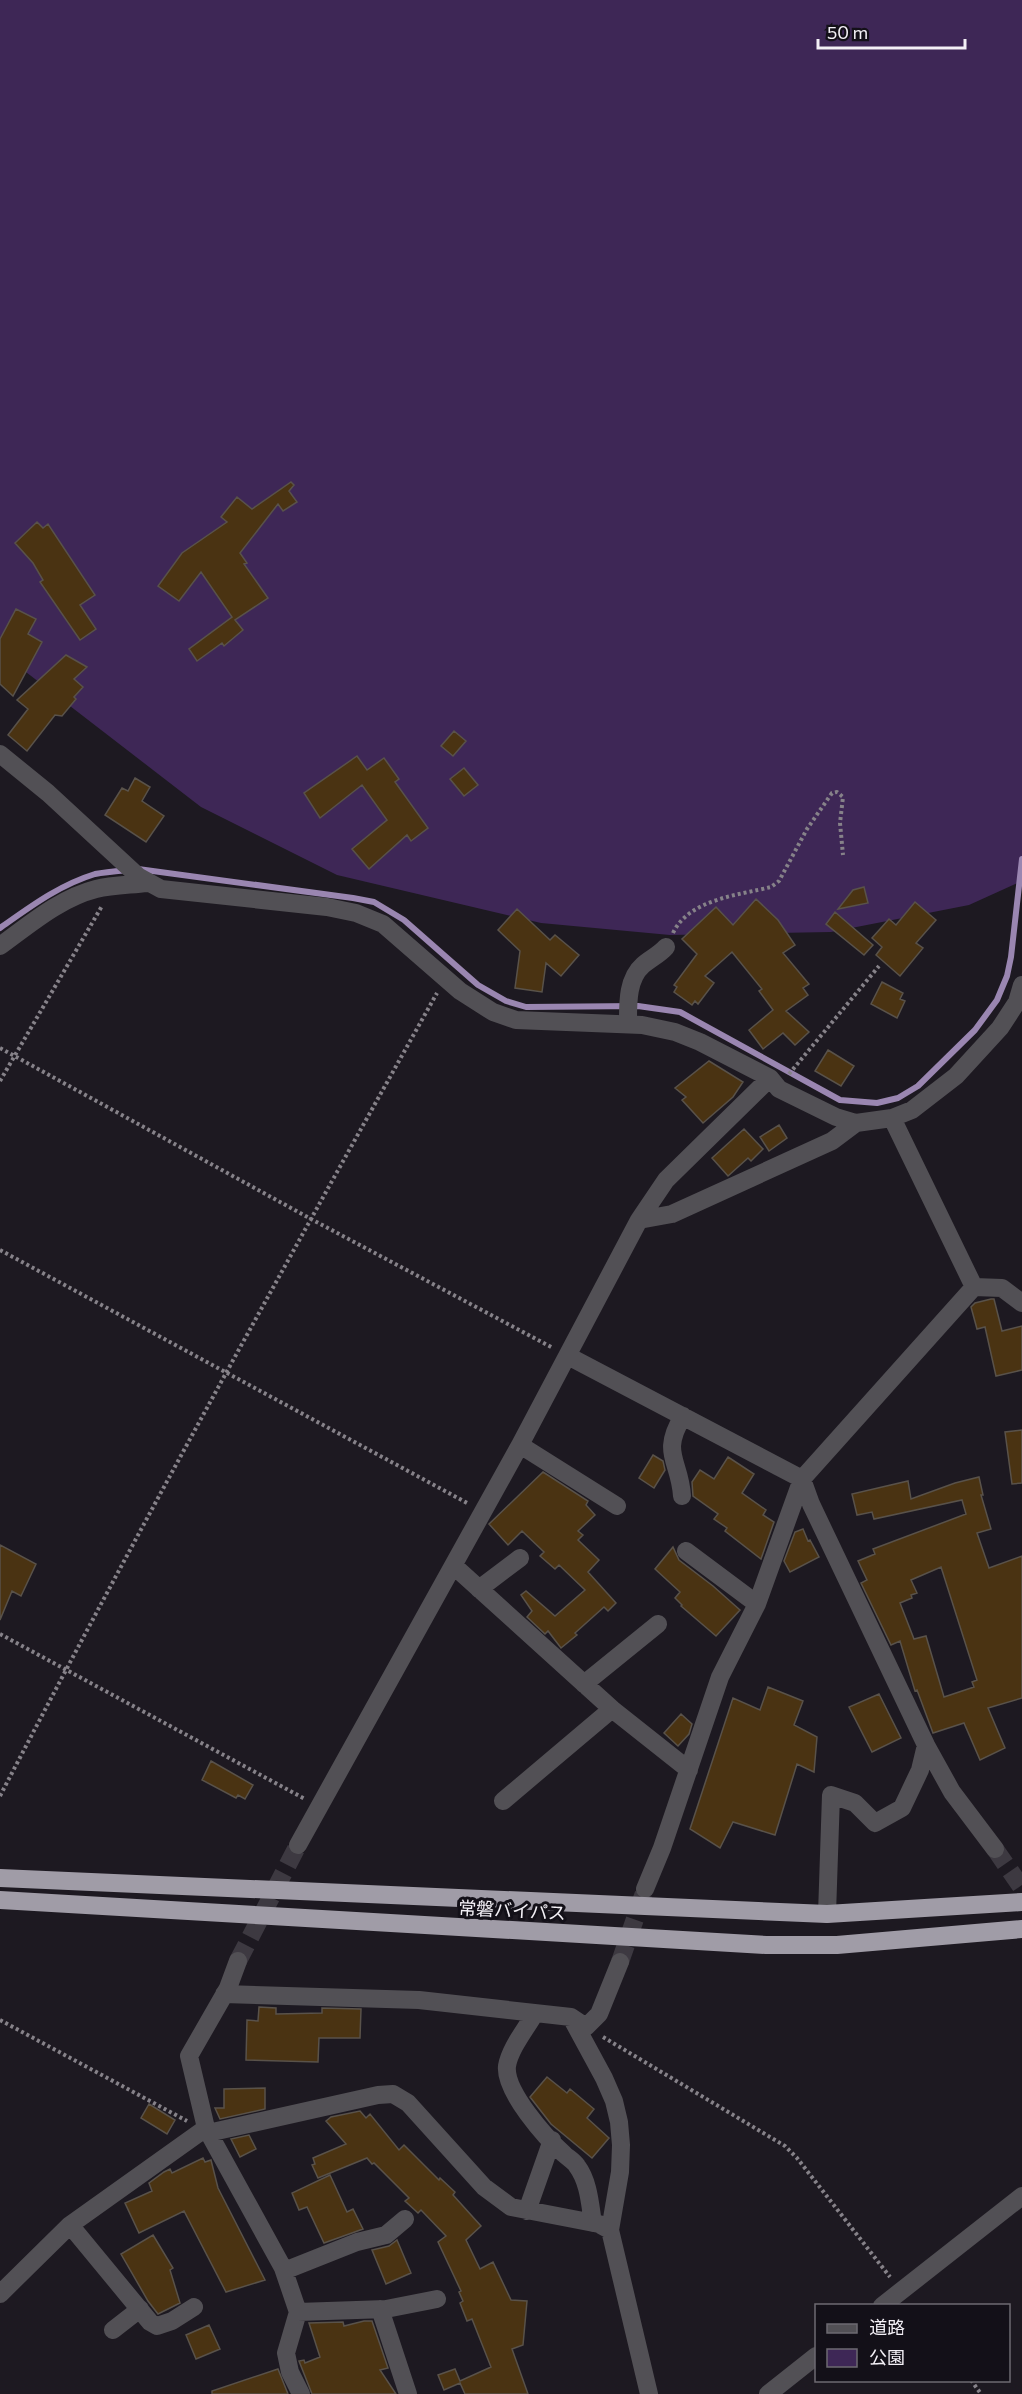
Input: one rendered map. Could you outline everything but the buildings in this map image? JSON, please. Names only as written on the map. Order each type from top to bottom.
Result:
[{"type":"highway","name":"常磐バイパス","points":[[0,1878],[827,1914],[1022,1902]]},
{"type":"highway","name":"常磐バイパス","points":[[0,1900],[766,1945],[837,1945],[1022,1929]]},
{"type":"street","points":[[0,754],[48,793],[143,880],[161,889],[327,907],[356,913],[383,924],[460,991],[493,1012],[516,1020],[628,1013],[700,1042],[770,1078],[779,1089],[836,1117],[856,1123],[892,1118],[912,1110],[956,1076],[1000,1028],[1017,1002],[1022,986]]},
{"type":"street","points":[[0,946],[54,908],[77,896],[97,889],[143,880]]},
{"type":"street","points":[[628,1013],[634,977],[639,969],[666,947]]},
{"type":"street","points":[[298,1845],[454,1566],[639,1220],[666,1180],[770,1078]]},
{"type":"street","points":[[892,1118],[974,1287]]},
{"type":"street","points":[[639,1220],[672,1214],[831,1141],[856,1123]]},
{"type":"street","points":[[974,1287],[1002,1288],[1022,1303]]},
{"type":"street","points":[[645,1889],[662,1848],[720,1677],[757,1604],[802,1479],[974,1287]]},
{"type":"street","points":[[568,1356],[802,1479],[811,1504],[926,1744],[952,1792],[995,1849]]},
{"type":"street","points":[[682,1497],[671,1446],[673,1432],[683,1416]]},
{"type":"street","points":[[519,1445],[617,1506]]},
{"type":"street","points":[[686,1551],[757,1604]]},
{"type":"street","points":[[479,1589],[520,1558]]},
{"type":"street","points":[[454,1566],[612,1709],[689,1770]]},
{"type":"street","points":[[584,1684],[658,1624]]},
{"type":"street","points":[[503,1801],[612,1709]]},
{"type":"street","points":[[827,1914],[831,1795],[855,1803],[875,1823],[902,1808],[920,1770],[926,1744]]},
{"type":"street","points":[[238,1961],[224,1994],[189,2056],[207,2130],[284,2271],[298,2312],[286,2353],[290,2372],[301,2394]]},
{"type":"street","points":[[224,1994],[419,2000],[535,2013],[578,2022],[599,2014],[620,1962]]},
{"type":"street","points":[[535,2013],[512,2053],[507,2064],[507,2074],[519,2101],[582,2173],[601,2227],[649,2394]]},
{"type":"street","points":[[578,2022],[614,2101],[619,2122],[620,2172],[601,2227]]},
{"type":"street","points":[[0,2294],[70,2225],[207,2130],[346,2101],[393,2094],[408,2103],[484,2187],[511,2207],[601,2227]]},
{"type":"street","points":[[527,2211],[552,2140]]},
{"type":"street","points":[[885,2304],[1022,2196]]},
{"type":"street","points":[[284,2271],[357,2242],[386,2235],[405,2220]]},
{"type":"street","points":[[70,2225],[150,2322],[157,2326],[194,2307]]},
{"type":"street","points":[[298,2312],[380,2309],[437,2299]]},
{"type":"street","points":[[113,2330],[140,2309]]},
{"type":"street","points":[[380,2309],[408,2394],[416,2394]]},
{"type":"street","points":[[768,2394],[815,2357]]},
{"type":"path","points":[[666,947],[676,926],[694,910],[771,887],[779,881],[812,821],[832,793],[837,792],[843,796],[840,822],[843,855]]},
{"type":"path","points":[[0,1081],[113,887]]},
{"type":"path","points":[[795,1065],[879,966]]},
{"type":"path","points":[[0,1796],[66,1669],[227,1373],[446,978]]},
{"type":"path","points":[[0,1047],[311,1219],[568,1356]]},
{"type":"path","points":[[0,1250],[483,1512]]},
{"type":"path","points":[[0,1634],[320,1807]]},
{"type":"path","points":[[0,2020],[207,2130]]},
{"type":"path","points":[[578,2022],[785,2146],[797,2158],[901,2291]]},
{"type":"green space","points":[[0,0],[1022,0],[1022,881],[969,905],[831,932],[670,935],[541,923],[337,875],[201,807],[0,652]]},
{"type":"waterway","points":[[138,869],[374,902],[404,920],[478,985],[506,1001],[526,1007],[638,1006],[680,1012],[840,1100],[877,1103],[898,1098],[918,1086],[975,1030],[997,1000],[1007,976],[1011,957],[1022,859]]},
{"type":"waterway","points":[[0,928],[45,897],[69,884],[95,874],[128,870]]},
{"type":"tunnel","points":[[238,1961],[298,1845]]},
{"type":"tunnel","points":[[995,1849],[1022,1888]]},
{"type":"tunnel","points":[[620,1962],[644,1893]]}]
